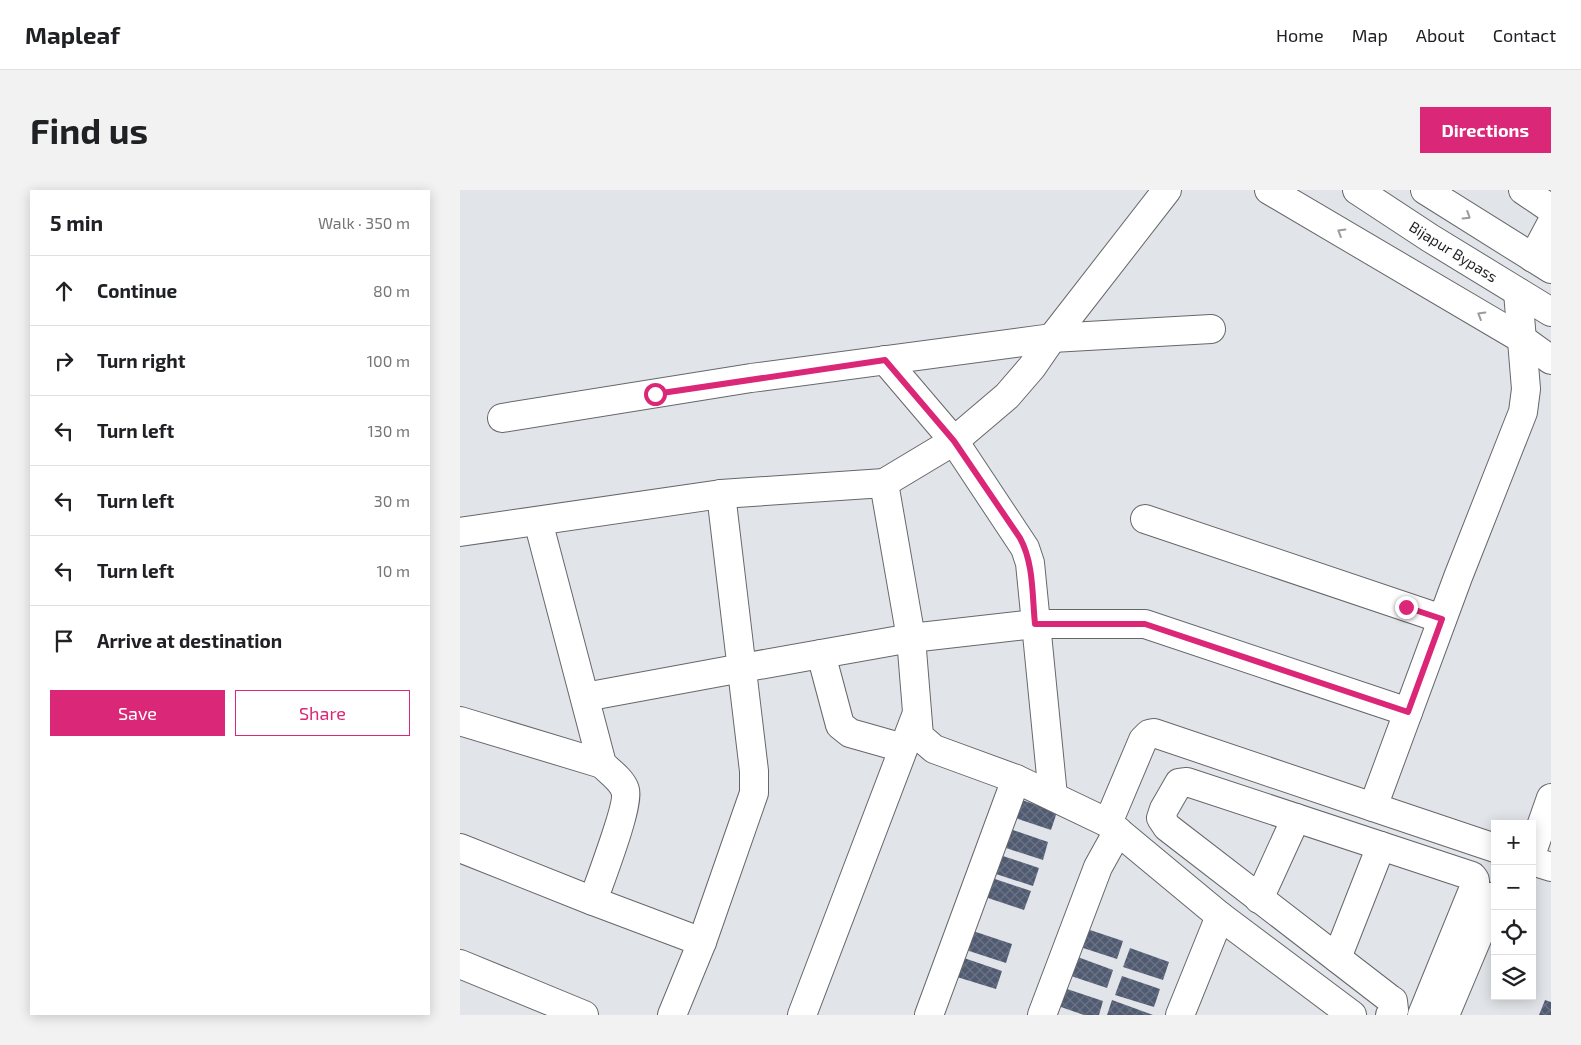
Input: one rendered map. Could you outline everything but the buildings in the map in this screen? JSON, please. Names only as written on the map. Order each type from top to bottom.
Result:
[{"type":"main road","points":[[460,532],[721,494],[884,483],[954,441],[1007,396],[1032,367],[1052,338],[1167,190]]},
{"type":"main road","points":[[1269,190],[1522,339],[1551,360]]},
{"type":"main road","name":"Bijapur Bypass","points":[[1357,190],[1430,238],[1551,312]]},
{"type":"main road","points":[[1425,190],[1542,264],[1551,224]]},
{"type":"main road","points":[[1523,190],[1551,208]]},
{"type":"main road","points":[[1373,807],[1442,619],[1523,412],[1526,389],[1518,292]]},
{"type":"main road","points":[[502,418],[751,378],[1052,338],[1211,329]]},
{"type":"main road","points":[[885,360],[954,441],[1025,548],[1030,564],[1053,796]]},
{"type":"main road","points":[[884,483],[911,638],[919,736],[934,749],[1016,779],[1113,827],[1220,916],[1343,1012]]},
{"type":"main road","points":[[672,1015],[702,942],[754,793],[754,771],[721,494]]},
{"type":"main road","points":[[1145,520],[1442,619]]},
{"type":"main road","points":[[538,521],[602,764]]},
{"type":"main road","points":[[585,697],[911,638],[1035,624],[1145,624],[1408,712]]},
{"type":"main road","points":[[821,654],[840,725],[850,733],[903,748]]},
{"type":"main road","points":[[802,1015],[917,713]]},
{"type":"main road","points":[[460,721],[602,764],[620,782],[626,794],[623,811],[593,901]]},
{"type":"main road","points":[[1042,1015],[1113,827],[1143,740],[1149,734],[1154,733],[1491,847]]},
{"type":"main road","points":[[929,1015],[1016,779]]},
{"type":"main road","points":[[1398,1013],[1390,999],[1166,827],[1161,818],[1178,785],[1184,782],[1472,876],[1476,880],[1422,1015]]},
{"type":"main road","points":[[1536,841],[1551,798]]},
{"type":"main road","points":[[1259,898],[1296,818]]},
{"type":"main road","points":[[1337,958],[1382,846]]},
{"type":"main road","points":[[460,848],[702,942]]},
{"type":"main road","points":[[1536,862],[1551,867]]},
{"type":"main road","points":[[1445,1015],[1491,906]]},
{"type":"main road","points":[[1180,1015],[1220,916]]},
{"type":"main road","points":[[460,964],[584,1015]]},
{"type":"route","points":[[655,394],[751,378],[885,360],[954,441],[1020,538],[1030,564],[1035,624],[1145,624],[1408,712],[1442,619],[1406,607]]}]
